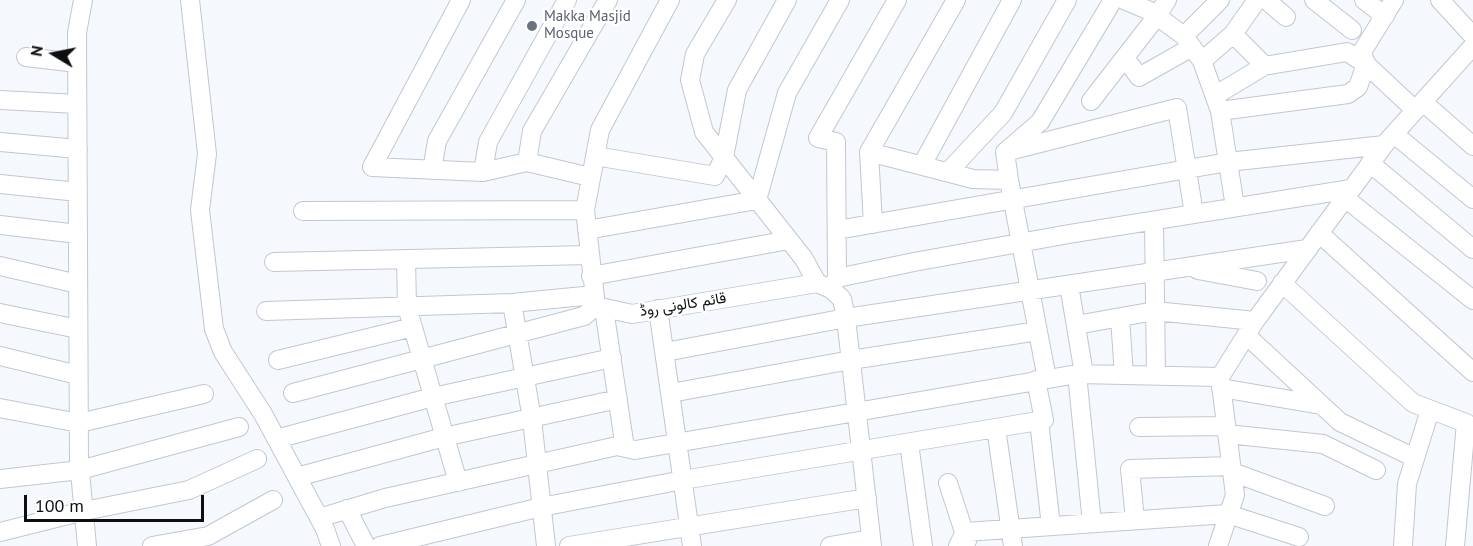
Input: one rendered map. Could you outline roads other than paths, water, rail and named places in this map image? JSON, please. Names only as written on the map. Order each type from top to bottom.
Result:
[{"type":"street","points":[[83,0],[77,33],[78,375],[80,470],[87,546]]},
{"type":"street","points":[[190,0],[207,154],[200,210],[214,329],[223,352],[276,439],[319,518],[330,546]]},
{"type":"street","points":[[432,170],[437,141],[516,0]]},
{"type":"street","points":[[483,172],[488,142],[567,0]]},
{"type":"street","points":[[527,162],[532,131],[608,0]]},
{"type":"street","points":[[625,448],[612,358],[591,276],[585,210],[600,130],[670,0]]},
{"type":"street","points":[[727,0],[695,54],[690,80],[704,132],[789,240],[842,299],[846,318],[871,542],[830,546]]},
{"type":"street","points":[[595,156],[714,176],[724,157],[736,90],[788,0]]},
{"type":"street","points":[[757,200],[787,93],[840,0]]},
{"type":"street","points":[[828,283],[837,230],[836,142],[818,138],[897,0]]},
{"type":"street","points":[[873,224],[869,152],[956,0]]},
{"type":"street","points":[[922,165],[1012,0]]},
{"type":"street","points":[[948,172],[1003,113],[1067,0]]},
{"type":"street","points":[[1005,152],[1040,122],[1113,0]]},
{"type":"street","points":[[1124,0],[1157,16],[1193,48],[1218,103],[1235,207]]},
{"type":"street","points":[[1091,101],[1167,0]]},
{"type":"street","points":[[1193,48],[1220,0]]},
{"type":"street","points":[[1125,58],[1139,77],[1193,48],[1233,34],[1257,0]]},
{"type":"street","points":[[1266,0],[1286,17]]},
{"type":"street","points":[[1314,0],[1352,30]]},
{"type":"street","points":[[1218,103],[1348,94],[1358,87],[1366,64],[1362,52],[1389,8],[1364,0]]},
{"type":"street","points":[[1218,546],[1235,495],[1221,383],[1250,328],[1370,163],[1472,47],[1440,0]]},
{"type":"street","points":[[456,2],[372,167],[483,172],[527,162],[590,177]]},
{"type":"street","points":[[1233,34],[1263,64],[1268,65],[1347,52],[1473,146]]},
{"type":"street","points":[[26,57],[77,63]]},
{"type":"street","points":[[1218,103],[1268,65]]},
{"type":"street","points":[[0,100],[77,104]]},
{"type":"street","points":[[1005,152],[1177,108],[1194,214]]},
{"type":"street","points":[[837,230],[1228,162],[1389,140],[1473,199]]},
{"type":"street","points":[[0,142],[78,149]]},
{"type":"street","points":[[869,152],[973,179],[1008,180]]},
{"type":"street","points":[[380,546],[542,507],[683,480],[1044,420],[1038,331],[1008,180],[1005,152]]},
{"type":"street","points":[[1370,163],[1473,249]]},
{"type":"street","points":[[0,184],[78,192]]},
{"type":"street","points":[[1348,193],[1473,300]]},
{"type":"street","name":"قائم کالونی روڈ","points":[[266,311],[512,303],[598,303],[632,314],[828,283],[1022,242],[1235,207],[1348,193]]},
{"type":"street","points":[[587,230],[757,200]]},
{"type":"street","points":[[303,211],[585,210]]},
{"type":"street","points":[[1154,222],[1156,375]]},
{"type":"street","points":[[0,225],[78,234]]},
{"type":"street","points":[[1319,233],[1473,372]]},
{"type":"street","points":[[591,276],[789,240]]},
{"type":"street","points":[[665,352],[846,318],[1307,249]]},
{"type":"street","points":[[274,262],[589,255]]},
{"type":"street","points":[[406,259],[407,307],[458,482]]},
{"type":"street","points":[[0,266],[78,284]]},
{"type":"street","points":[[1185,267],[1257,281]]},
{"type":"street","points":[[1282,283],[1413,403],[1466,423],[1455,546]]},
{"type":"street","points":[[1069,285],[1076,325],[1092,523]]},
{"type":"street","points":[[512,303],[531,418],[546,546]]},
{"type":"street","points":[[293,393],[584,316],[598,303]]},
{"type":"street","points":[[658,309],[691,537]]},
{"type":"street","points":[[1076,325],[1155,310],[1250,328],[1321,405],[1340,422],[1415,458]]},
{"type":"street","points":[[0,313],[78,329]]},
{"type":"street","points":[[1120,318],[1124,375]]},
{"type":"street","points":[[278,360],[412,327]]},
{"type":"street","points":[[671,393],[851,360],[1038,331]]},
{"type":"street","points":[[0,356],[78,375]]},
{"type":"street","points":[[276,439],[433,398],[612,358]]},
{"type":"street","points":[[319,518],[385,498],[617,446],[635,450],[857,410],[1080,374],[1156,375],[1221,383],[1321,405]]},
{"type":"street","points":[[0,408],[79,423],[204,394]]},
{"type":"street","points":[[297,477],[444,437],[618,399]]},
{"type":"street","points":[[1402,546],[1407,484],[1430,410]]},
{"type":"street","points":[[1039,422],[1051,526]]},
{"type":"street","points":[[0,479],[80,470],[239,427]]},
{"type":"street","points":[[1138,427],[1227,430],[1323,444],[1376,470]]},
{"type":"street","points":[[996,428],[1011,537]]},
{"type":"street","points":[[909,442],[923,546]]},
{"type":"street","points":[[0,532],[84,511],[189,490],[257,459]]},
{"type":"street","points":[[1135,520],[1130,469],[1231,469],[1325,506]]},
{"type":"street","points":[[948,483],[964,541],[1011,537],[1051,526],[1228,514],[1299,537]]},
{"type":"street","points":[[568,546],[691,537],[867,498]]},
{"type":"street","points":[[152,546],[208,536],[273,500]]},
{"type":"street","points":[[347,509],[366,546]]},
{"type":"place","name":"Makka Masjid Mosque","points":[[532,26]]}]
